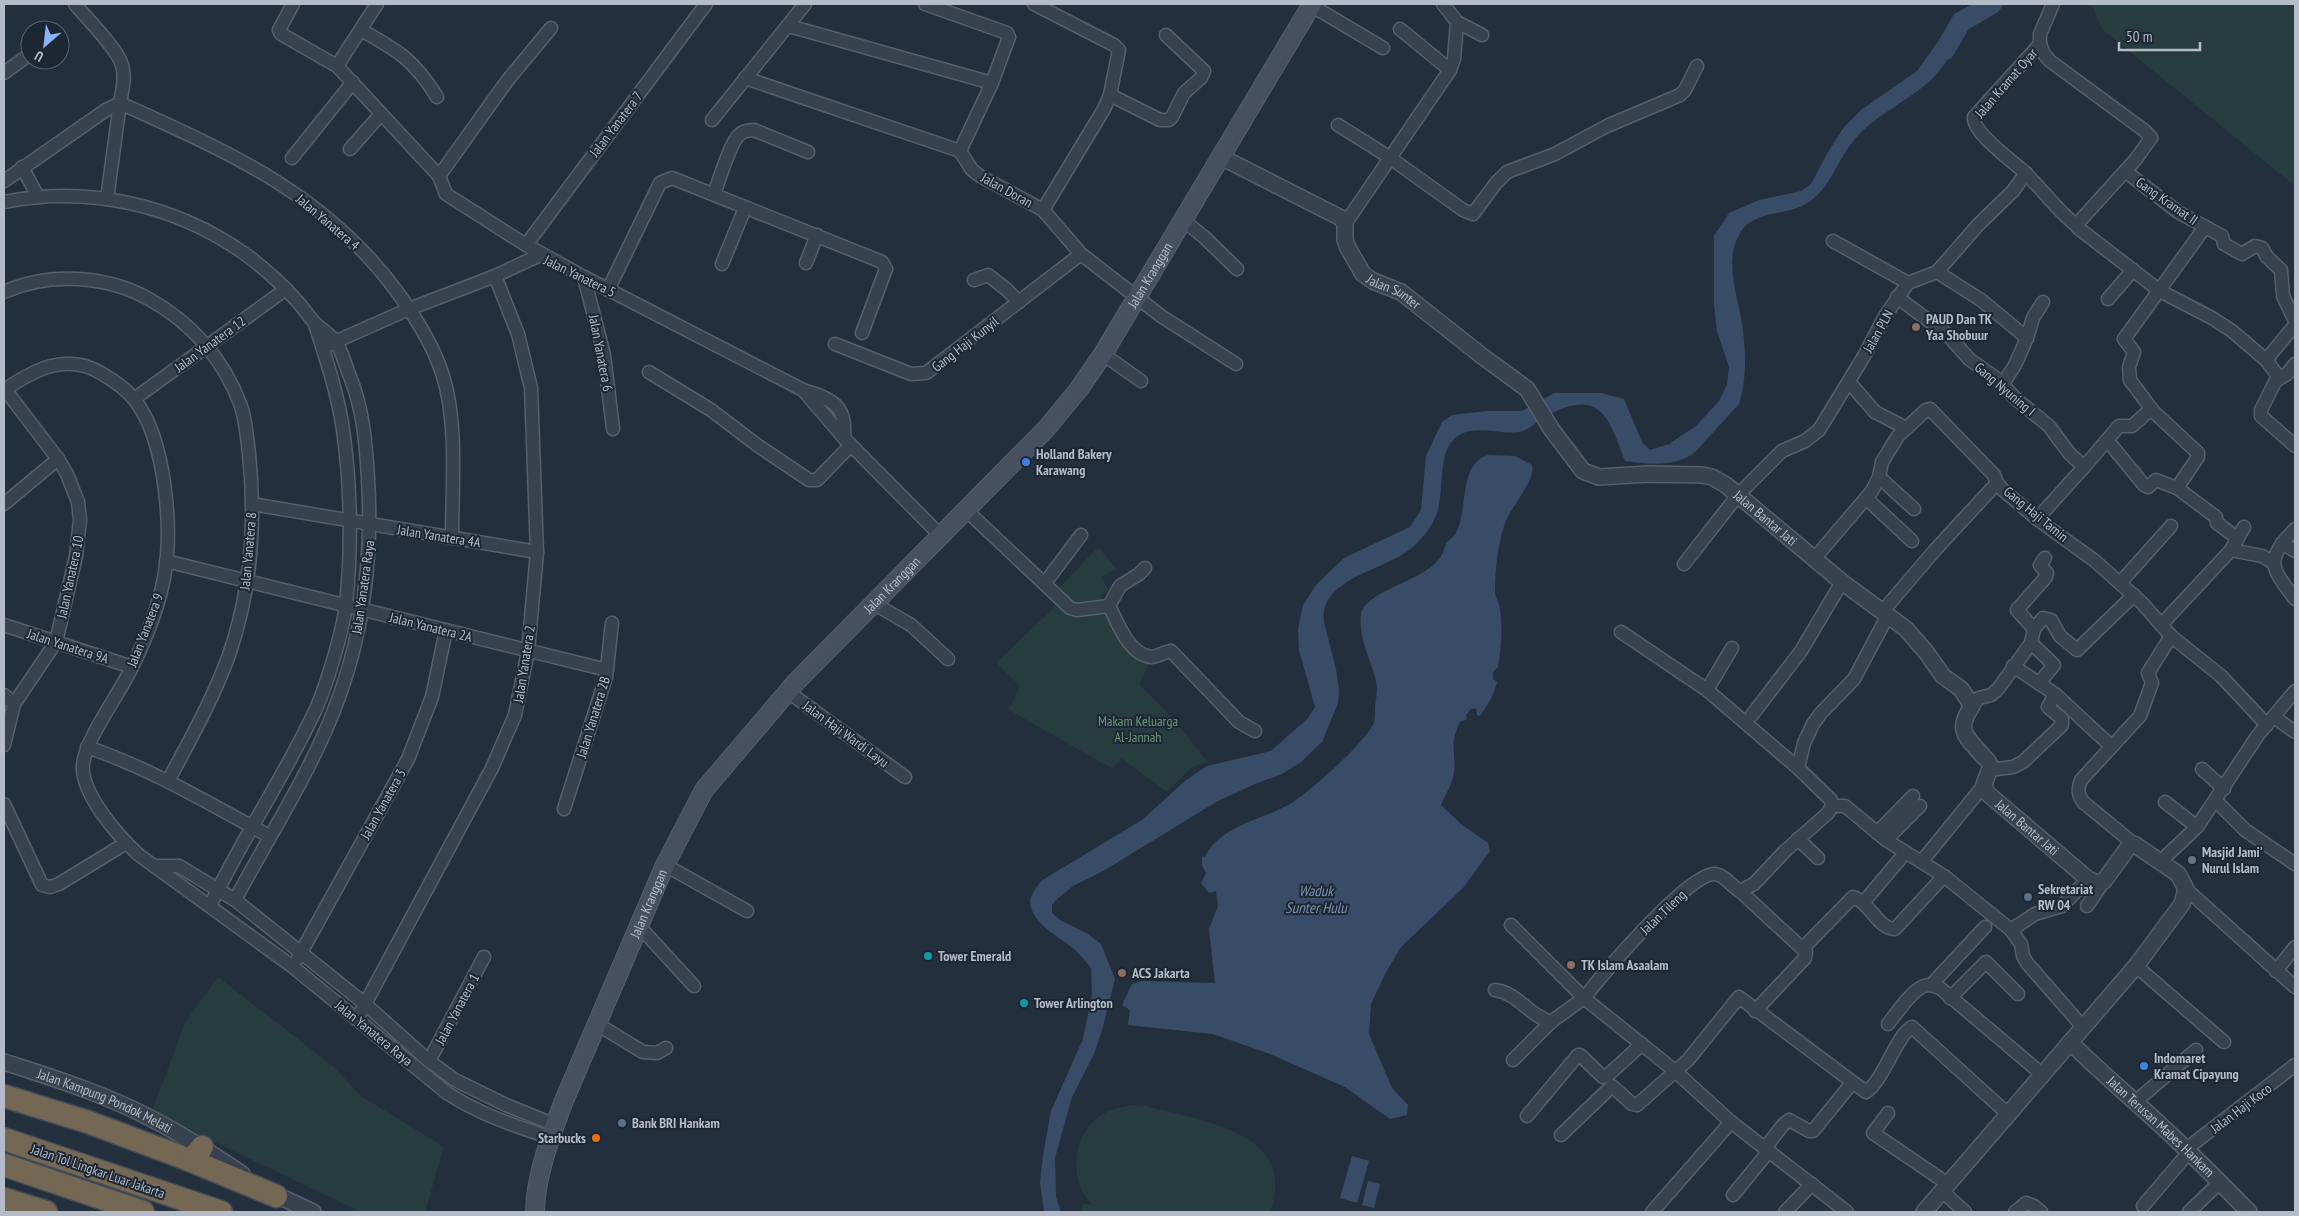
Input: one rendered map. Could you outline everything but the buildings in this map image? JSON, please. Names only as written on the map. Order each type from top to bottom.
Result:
[{"type":"highway","points":[[4,1096],[195,1153],[276,1196]]},
{"type":"highway","name":"Jalan Tol Lingkar Luar Jakarta","points":[[4,1139],[222,1212]]},
{"type":"highway","name":"Jalan Tol Lingkar Luar Jakarta","points":[[4,1165],[143,1212]]},
{"type":"highway","points":[[4,1198],[46,1212]]},
{"type":"main road","name":"Jalan Kranggan","points":[[532,1207],[553,1131],[597,1024],[665,865],[704,790],[787,691],[1062,411],[1103,354],[1311,4]]},
{"type":"street","points":[[74,4],[122,64],[123,79],[107,199]]},
{"type":"street","points":[[294,4],[279,30],[281,34],[337,66],[439,176],[446,194],[542,254]]},
{"type":"street","points":[[337,66],[377,4]]},
{"type":"street","name":"Jalan Yanatera 7","points":[[526,245],[706,4]]},
{"type":"street","points":[[712,120],[805,4]]},
{"type":"street","points":[[745,78],[960,151],[992,83],[1009,41],[1007,32],[925,4]]},
{"type":"street","points":[[1311,4],[1383,48]]},
{"type":"street","points":[[1443,4],[1457,22],[1482,34]]},
{"type":"street","name":"Jalan Kramat Oyar","points":[[2026,173],[1979,131],[1973,119],[2040,44],[2040,34],[2053,4]]},
{"type":"street","points":[[1038,5],[1118,48],[1110,95],[1104,109],[1043,210]]},
{"type":"street","points":[[1221,157],[1340,218],[1345,224],[1388,157],[1450,70],[1454,59],[1457,22]]},
{"type":"street","points":[[789,26],[992,83]]},
{"type":"street","points":[[439,176],[501,88],[551,28]]},
{"type":"street","points":[[1400,29],[1450,70]]},
{"type":"street","points":[[361,30],[410,60],[419,69],[437,97]]},
{"type":"street","points":[[1110,95],[1160,120],[1169,120],[1172,117],[1184,93],[1200,78],[1204,71],[1166,35]]},
{"type":"street","points":[[2040,44],[2044,54],[2050,61],[2150,136],[2146,146],[2077,226]]},
{"type":"street","points":[[4,73],[20,61]]},
{"type":"street","points":[[1338,125],[1388,157],[1463,210],[1473,214],[1502,176],[1568,148],[1607,126],[1680,95],[1698,66]]},
{"type":"street","points":[[292,158],[353,82]]},
{"type":"street","points":[[4,180],[106,110],[120,104]]},
{"type":"street","name":"Jalan Yanatera 4","points":[[120,104],[212,144],[255,168],[299,197],[355,242],[374,262],[416,317],[443,375],[451,435],[452,538]]},
{"type":"street","points":[[350,149],[381,114]]},
{"type":"street","points":[[714,194],[733,144],[739,135],[746,131],[754,130],[808,152]]},
{"type":"street","name":"Jalan Doran","points":[[960,151],[972,170],[1043,210],[1081,254],[1162,316],[1236,364]]},
{"type":"street","points":[[22,167],[38,197]]},
{"type":"street","name":"Gang Kramat II","points":[[2125,171],[2178,212],[2222,236],[2224,244],[2242,254],[2255,246],[2262,248],[2267,257],[2281,270],[2283,296],[2295,321]]},
{"type":"street","points":[[1833,241],[1908,283],[1937,272],[1978,225],[2013,191],[2026,173],[2077,226],[2160,291],[2223,325],[2266,360],[2276,371],[2277,380]]},
{"type":"street","points":[[608,290],[660,183],[672,178],[882,262],[886,269],[862,333]]},
{"type":"street","name":"Jalan Yanatera Raya","points":[[4,202],[38,197],[73,196],[107,199],[152,208],[201,228],[252,259],[286,289],[314,322],[336,342],[359,399],[366,440],[371,524],[362,610],[348,674],[331,719],[310,764],[235,900]]},
{"type":"street","points":[[722,264],[745,208]]},
{"type":"street","points":[[1183,220],[1204,237],[1237,269]]},
{"type":"street","name":"Jalan Sunter","points":[[1345,224],[1345,240],[1348,248],[1358,267],[1368,278],[1401,292],[1482,356],[1521,383],[1531,395]]},
{"type":"street","points":[[2177,488],[2198,457],[2198,453],[2153,411],[2130,380],[2129,366],[2134,352],[2124,339],[2205,227]]},
{"type":"street","points":[[806,263],[817,235]]},
{"type":"street","name":"Jalan Yanatera 5","points":[[322,347],[409,309],[495,276],[542,254],[803,390],[824,398],[838,408],[844,418],[847,442]]},
{"type":"street","name":"Gang Haji Kunyil","points":[[835,344],[901,371],[919,375],[933,369],[1081,254]]},
{"type":"street","points":[[2108,298],[2133,270]]},
{"type":"street","points":[[1937,272],[1981,300],[2027,338]]},
{"type":"street","points":[[974,280],[988,275],[1019,302]]},
{"type":"street","name":"Jalan Yanatera 2","points":[[356,1019],[492,768],[515,715],[528,651],[537,552],[531,388],[518,334],[495,276]]},
{"type":"street","name":"Jalan Yanatera 6","points":[[584,277],[604,355],[613,429]]},
{"type":"street","name":"Jalan Yanatera 8","points":[[4,292],[15,287],[50,280],[82,280],[110,284],[130,290],[158,304],[186,324],[207,345],[235,393],[245,422],[252,504],[247,581],[236,632],[222,674],[208,706],[168,781]]},
{"type":"street","name":"Jalan PLN","points":[[1684,564],[1738,495],[1782,452],[1805,441],[1818,430],[1849,382],[1897,297],[1908,283]]},
{"type":"street","name":"Jalan Yanatera 12","points":[[134,399],[286,289]]},
{"type":"street","name":"Gang Nyuning I","points":[[1897,297],[1948,335],[1969,359],[2049,426],[2069,453],[2084,467]]},
{"type":"street","points":[[2002,385],[2015,365],[2027,338],[2033,318],[2043,302]]},
{"type":"street","name":"Jalan Yanatera Raya","points":[[210,906],[251,826],[315,711],[334,652],[346,606],[350,521],[343,431],[336,394],[314,322]]},
{"type":"street","points":[[2266,360],[2295,325]]},
{"type":"street","points":[[1103,354],[1141,381]]},
{"type":"street","name":"Jalan Yanatera 9","points":[[4,389],[43,367],[68,364],[95,369],[134,399],[146,419],[159,451],[165,498],[166,561],[157,608],[132,668],[88,747],[83,764],[83,776],[87,788],[126,843]]},
{"type":"street","points":[[2295,364],[2277,380],[2261,410],[2261,416],[2295,446]]},
{"type":"street","points":[[649,372],[711,410],[757,445],[809,480],[817,480],[847,442],[940,535]]},
{"type":"street","points":[[1849,382],[1875,412],[1906,428]]},
{"type":"street","name":"Jalan Yanatera 10","points":[[4,389],[58,459],[73,486],[80,520],[76,556],[56,642],[14,704],[4,745]]},
{"type":"street","name":"Jalan Bantar Jati","points":[[1531,395],[1550,426],[1579,466],[1588,474],[1599,477],[1648,474],[1702,475],[1720,481],[1842,582],[1906,629],[1943,676],[1961,688],[1972,706],[1963,719],[1962,727],[1966,737],[1989,762],[1986,778],[1990,796],[2088,879]]},
{"type":"street","name":"Gang Haji Tamin","points":[[1814,559],[1867,499],[1879,477],[1882,462],[1906,428],[1926,410],[1933,411],[1994,474],[1997,483],[2036,518],[2086,554],[2134,595],[2171,636],[2221,676],[2270,721],[2295,732]]},
{"type":"street","points":[[2036,518],[2084,467],[2120,424],[2132,426],[2148,411],[2153,411]]},
{"type":"street","points":[[2107,440],[2144,485],[2148,487],[2156,480],[2177,488],[2216,517],[2218,524],[2237,538]]},
{"type":"street","points":[[4,504],[58,459]]},
{"type":"street","points":[[1879,477],[1914,509]]},
{"type":"street","points":[[1798,768],[1804,743],[1814,724],[1821,712],[1854,679],[1885,613],[1934,550],[1997,483]]},
{"type":"street","points":[[1867,499],[1912,541]]},
{"type":"street","name":"Jalan Yanatera 4A","points":[[252,504],[537,552]]},
{"type":"street","points":[[966,510],[1074,610],[1109,606]]},
{"type":"street","points":[[2120,583],[2171,526]]},
{"type":"street","points":[[2161,624],[2231,550],[2244,527]]},
{"type":"street","points":[[2295,529],[2275,554],[2274,563],[2280,580],[2295,599]]},
{"type":"street","points":[[1045,583],[1081,535]]},
{"type":"street","points":[[2282,543],[2295,551]]},
{"type":"street","points":[[2231,550],[2262,556],[2274,563]]},
{"type":"street","points":[[2034,629],[2017,610],[2046,577],[2047,573],[2040,565],[2045,558]]},
{"type":"street","name":"Jalan Yanatera 2A","points":[[166,561],[607,670]]},
{"type":"street","points":[[1109,606],[1120,586],[1137,576],[1145,568]]},
{"type":"street","points":[[1752,715],[1801,650],[1842,582]]},
{"type":"street","points":[[1972,706],[1979,698],[1991,695],[1998,689],[2031,643],[2034,629],[2043,618],[2049,618],[2055,624],[2060,636],[2073,648],[2079,649],[2134,595]]},
{"type":"street","points":[[873,603],[911,625],[948,659]]},
{"type":"street","points":[[1109,606],[1121,632],[1132,646],[1141,653],[1153,657],[1171,651],[1239,722],[1255,731]]},
{"type":"street","name":"Jalan Yanatera 2B","points":[[564,809],[607,670],[612,623]]},
{"type":"street","name":"Jalan Yanatera 9A","points":[[4,624],[132,668]]},
{"type":"street","name":"Jalan Yanatera 3","points":[[293,968],[408,759],[426,718],[446,630]]},
{"type":"street","points":[[1620,632],[1707,690],[1820,788],[1832,806]]},
{"type":"street","points":[[2171,636],[2148,674],[2152,683],[2142,712],[2082,780],[2078,788],[2079,795],[2083,802],[2134,844],[2178,874],[2186,889],[2295,987]]},
{"type":"street","points":[[2031,643],[2054,666],[2040,683]]},
{"type":"street","points":[[1707,690],[1732,648]]},
{"type":"street","points":[[2014,666],[2055,694],[2111,746]]},
{"type":"street","name":"Jalan Haji Wardi Layu","points":[[787,691],[905,777]]},
{"type":"street","points":[[2160,862],[2197,827],[2224,789],[2251,745],[2270,721],[2291,704],[2295,691]]},
{"type":"street","points":[[1922,861],[1986,778],[2023,762],[2062,725],[2062,719],[2048,707],[2055,694]]},
{"type":"street","points":[[4,695],[14,704]]},
{"type":"street","points":[[88,747],[119,758],[168,781],[270,836]]},
{"type":"street","points":[[2202,769],[2224,789]]},
{"type":"street","points":[[1881,836],[1917,801]]},
{"type":"street","points":[[2216,801],[2245,830],[2295,864]]},
{"type":"street","points":[[2165,802],[2197,827]]},
{"type":"street","points":[[4,804],[42,885],[50,887],[59,884],[126,843]]},
{"type":"street","points":[[1832,806],[1845,806],[1905,854],[1922,861],[1944,876],[2011,930],[2021,944],[2023,956],[2027,963],[2082,1026]]},
{"type":"street","points":[[1755,1011],[1805,958],[1806,952],[1740,891],[1754,884],[1798,839],[1821,820],[1832,806]]},
{"type":"street","points":[[1798,839],[1818,858]]},
{"type":"street","name":"Jalan Yanatera Raya","points":[[126,843],[154,866],[293,968],[447,1093],[484,1113],[553,1131]]},
{"type":"street","points":[[2087,906],[2130,845],[2134,844]]},
{"type":"street","points":[[1863,903],[1905,854]]},
{"type":"street","points":[[665,865],[747,911]]},
{"type":"street","name":"Jalan Yanatera Raya","points":[[154,866],[178,866],[235,900],[302,952],[455,1080],[553,1131]]},
{"type":"street","name":"Jalan Tileng","points":[[1584,998],[1665,908],[1694,884],[1706,876],[1718,874],[1740,891]]},
{"type":"street","points":[[1803,948],[1851,897],[1856,897],[1889,928],[1895,929],[1944,876]]},
{"type":"street","points":[[2011,930],[2035,914],[2065,904],[2088,879],[2097,883],[2104,881]]},
{"type":"street","points":[[1929,1210],[1945,1187],[2043,1075],[2082,1026],[2136,966],[2182,904],[2186,889]]},
{"type":"street","points":[[1511,925],[1584,998],[1675,1071],[1730,1122],[1847,1212]]},
{"type":"street","points":[[639,926],[694,986]]},
{"type":"street","points":[[1931,985],[1985,927]]},
{"type":"street","points":[[2276,971],[2295,947]]},
{"type":"street","name":"Jalan Yanatera 1","points":[[429,1060],[484,957]]},
{"type":"street","points":[[1950,998],[1986,962],[2018,994]]},
{"type":"street","points":[[2136,966],[2224,1042]]},
{"type":"street","points":[[1888,1024],[1915,993],[1923,986],[1931,985],[1940,988],[2043,1075]]},
{"type":"street","points":[[1495,990],[1511,995],[1534,1015],[1551,1022]]},
{"type":"street","points":[[1561,1135],[1612,1086],[1632,1104],[1637,1105],[1688,1060],[1737,998],[1741,997],[1755,1011],[1866,1092],[1905,1033],[1912,1027],[2008,1114]]},
{"type":"street","points":[[1514,1060],[1551,1022],[1584,998]]},
{"type":"street","points":[[597,1024],[643,1052],[657,1053],[666,1048]]},
{"type":"street","name":"Jalan Terusan Mabes Hankam","points":[[2070,1042],[2096,1069],[2135,1102],[2220,1182],[2248,1212]]},
{"type":"street","points":[[1527,1116],[1578,1055],[1603,1077],[1607,1076],[1642,1044]]},
{"type":"street","points":[[2135,1102],[2196,1050]]},
{"type":"street","name":"Jalan Kampung Pondok Melati","points":[[4,1062],[112,1100],[149,1117],[195,1153]]},
{"type":"street","name":"Jalan Haji Koco","points":[[2143,1206],[2187,1151],[2293,1070]]},
{"type":"street","points":[[1733,1195],[1767,1150],[1782,1125],[1789,1120],[1809,1132],[1852,1083]]},
{"type":"street","points":[[484,1113],[492,1098]]},
{"type":"street","points":[[1888,1113],[1873,1133],[1945,1187],[1965,1212]]},
{"type":"street","points":[[1652,1212],[1730,1122]]},
{"type":"street","points":[[2189,1212],[2220,1182]]},
{"type":"street","points":[[1785,1212],[1812,1184]]},
{"type":"street","points":[[276,1196],[313,1212]]},
{"type":"street","points":[[2015,1212],[2026,1203],[2034,1206],[2041,1212]]},
{"type":"green space","points":[[2091,4],[2295,4],[2295,186],[2103,30]]},
{"type":"green space","name":"Makam Keluarga Al-Jannah","points":[[1098,547],[1117,569],[1101,577],[1109,590],[1100,595],[1115,626],[1150,662],[1139,684],[1175,721],[1208,762],[1192,767],[1167,792],[1121,758],[1113,769],[1009,710],[1020,686],[996,663],[1066,596],[1060,587]]},
{"type":"green space","points":[[218,977],[334,1067],[361,1096],[444,1147],[425,1212],[361,1212],[152,1112],[185,1023]]},
{"type":"green space","points":[[1132,1105],[1146,1106],[1216,1125],[1239,1134],[1258,1147],[1271,1163],[1275,1185],[1270,1212],[1089,1212],[1081,1210],[1083,1203],[1092,1205],[1084,1194],[1076,1169],[1080,1143],[1094,1121],[1108,1111]]},
{"type":"water","points":[[1952,22],[1966,30],[1943,66],[1925,85],[1876,119],[1859,135],[1846,151],[1827,183],[1816,197],[1800,207],[1752,221],[1739,235],[1735,245],[1732,267],[1744,344],[1745,375],[1742,394],[1739,404],[1696,451],[1680,460],[1671,462],[1653,464],[1625,461],[1613,430],[1606,419],[1599,410],[1589,405],[1563,408],[1519,432],[1476,430],[1460,435],[1453,440],[1445,455],[1439,505],[1426,534],[1405,553],[1344,584],[1332,594],[1325,607],[1324,622],[1336,669],[1339,690],[1338,703],[1322,742],[1301,762],[1280,775],[1257,783],[1216,802],[1105,870],[1073,886],[1052,905],[1052,913],[1060,920],[1088,934],[1101,944],[1115,979],[1094,1054],[1072,1097],[1055,1158],[1056,1197],[1061,1212],[1044,1212],[1040,1182],[1051,1111],[1083,1039],[1092,995],[1091,968],[1077,952],[1041,924],[1032,910],[1031,897],[1041,881],[1142,820],[1185,781],[1207,766],[1271,751],[1308,718],[1315,707],[1299,650],[1298,629],[1303,605],[1316,585],[1344,558],[1410,527],[1421,510],[1426,456],[1442,422],[1452,415],[1487,411],[1522,411],[1554,393],[1601,393],[1624,399],[1642,442],[1650,450],[1669,444],[1696,426],[1719,401],[1727,385],[1729,367],[1717,331],[1714,304],[1714,236],[1729,213],[1759,200],[1801,191],[1811,184],[1844,127],[1861,110],[1917,71]]},
{"type":"water","name":"Waduk Sunter Hulu","points":[[1488,455],[1515,456],[1532,465],[1532,471],[1527,486],[1505,523],[1496,566],[1495,591],[1500,607],[1501,624],[1498,667],[1493,672],[1493,679],[1497,682],[1494,693],[1480,716],[1477,715],[1476,708],[1471,709],[1466,715],[1467,719],[1460,722],[1454,742],[1454,765],[1451,785],[1441,805],[1461,824],[1488,843],[1490,851],[1463,888],[1401,947],[1385,974],[1371,1004],[1369,1034],[1392,1088],[1408,1105],[1407,1115],[1390,1119],[1345,1087],[1270,1054],[1213,1034],[1128,1025],[1130,1010],[1122,1005],[1132,984],[1142,981],[1215,983],[1209,929],[1218,906],[1216,891],[1209,893],[1201,883],[1206,873],[1202,865],[1202,856],[1205,857],[1212,846],[1232,830],[1293,802],[1338,765],[1369,731],[1374,722],[1377,687],[1361,632],[1361,615],[1365,606],[1373,599],[1434,565],[1443,553],[1447,542],[1457,531],[1468,477],[1472,467]]},
{"type":"water","points":[[1352,1156],[1369,1161],[1357,1203],[1340,1198]]},
{"type":"water","points":[[1368,1181],[1380,1184],[1374,1208],[1362,1205]]},
{"type":"waterway","points":[[1945,50],[1961,22],[1992,4]]},
{"type":"place","name":"PAUD Dan TK Yaa Shobuur","points":[[1916,327]]},
{"type":"place","name":"Holland Bakery Karawang","points":[[1026,462]]},
{"type":"place","name":"Masjid Jami' Nurul Islam","points":[[2192,860]]},
{"type":"place","name":"Sekretariat RW 04","points":[[2028,897]]},
{"type":"place","name":"Tower Emerald","points":[[928,956]]},
{"type":"place","name":"TK Islam Asaalam","points":[[1571,965]]},
{"type":"place","name":"ACS Jakarta","points":[[1122,973]]},
{"type":"place","name":"Tower Arlington","points":[[1024,1003]]},
{"type":"place","name":"Indomaret Kramat Cipayung","points":[[2144,1066]]},
{"type":"place","name":"Bank BRI Hankam","points":[[622,1123]]},
{"type":"place","name":"Starbucks","points":[[596,1138]]}]
